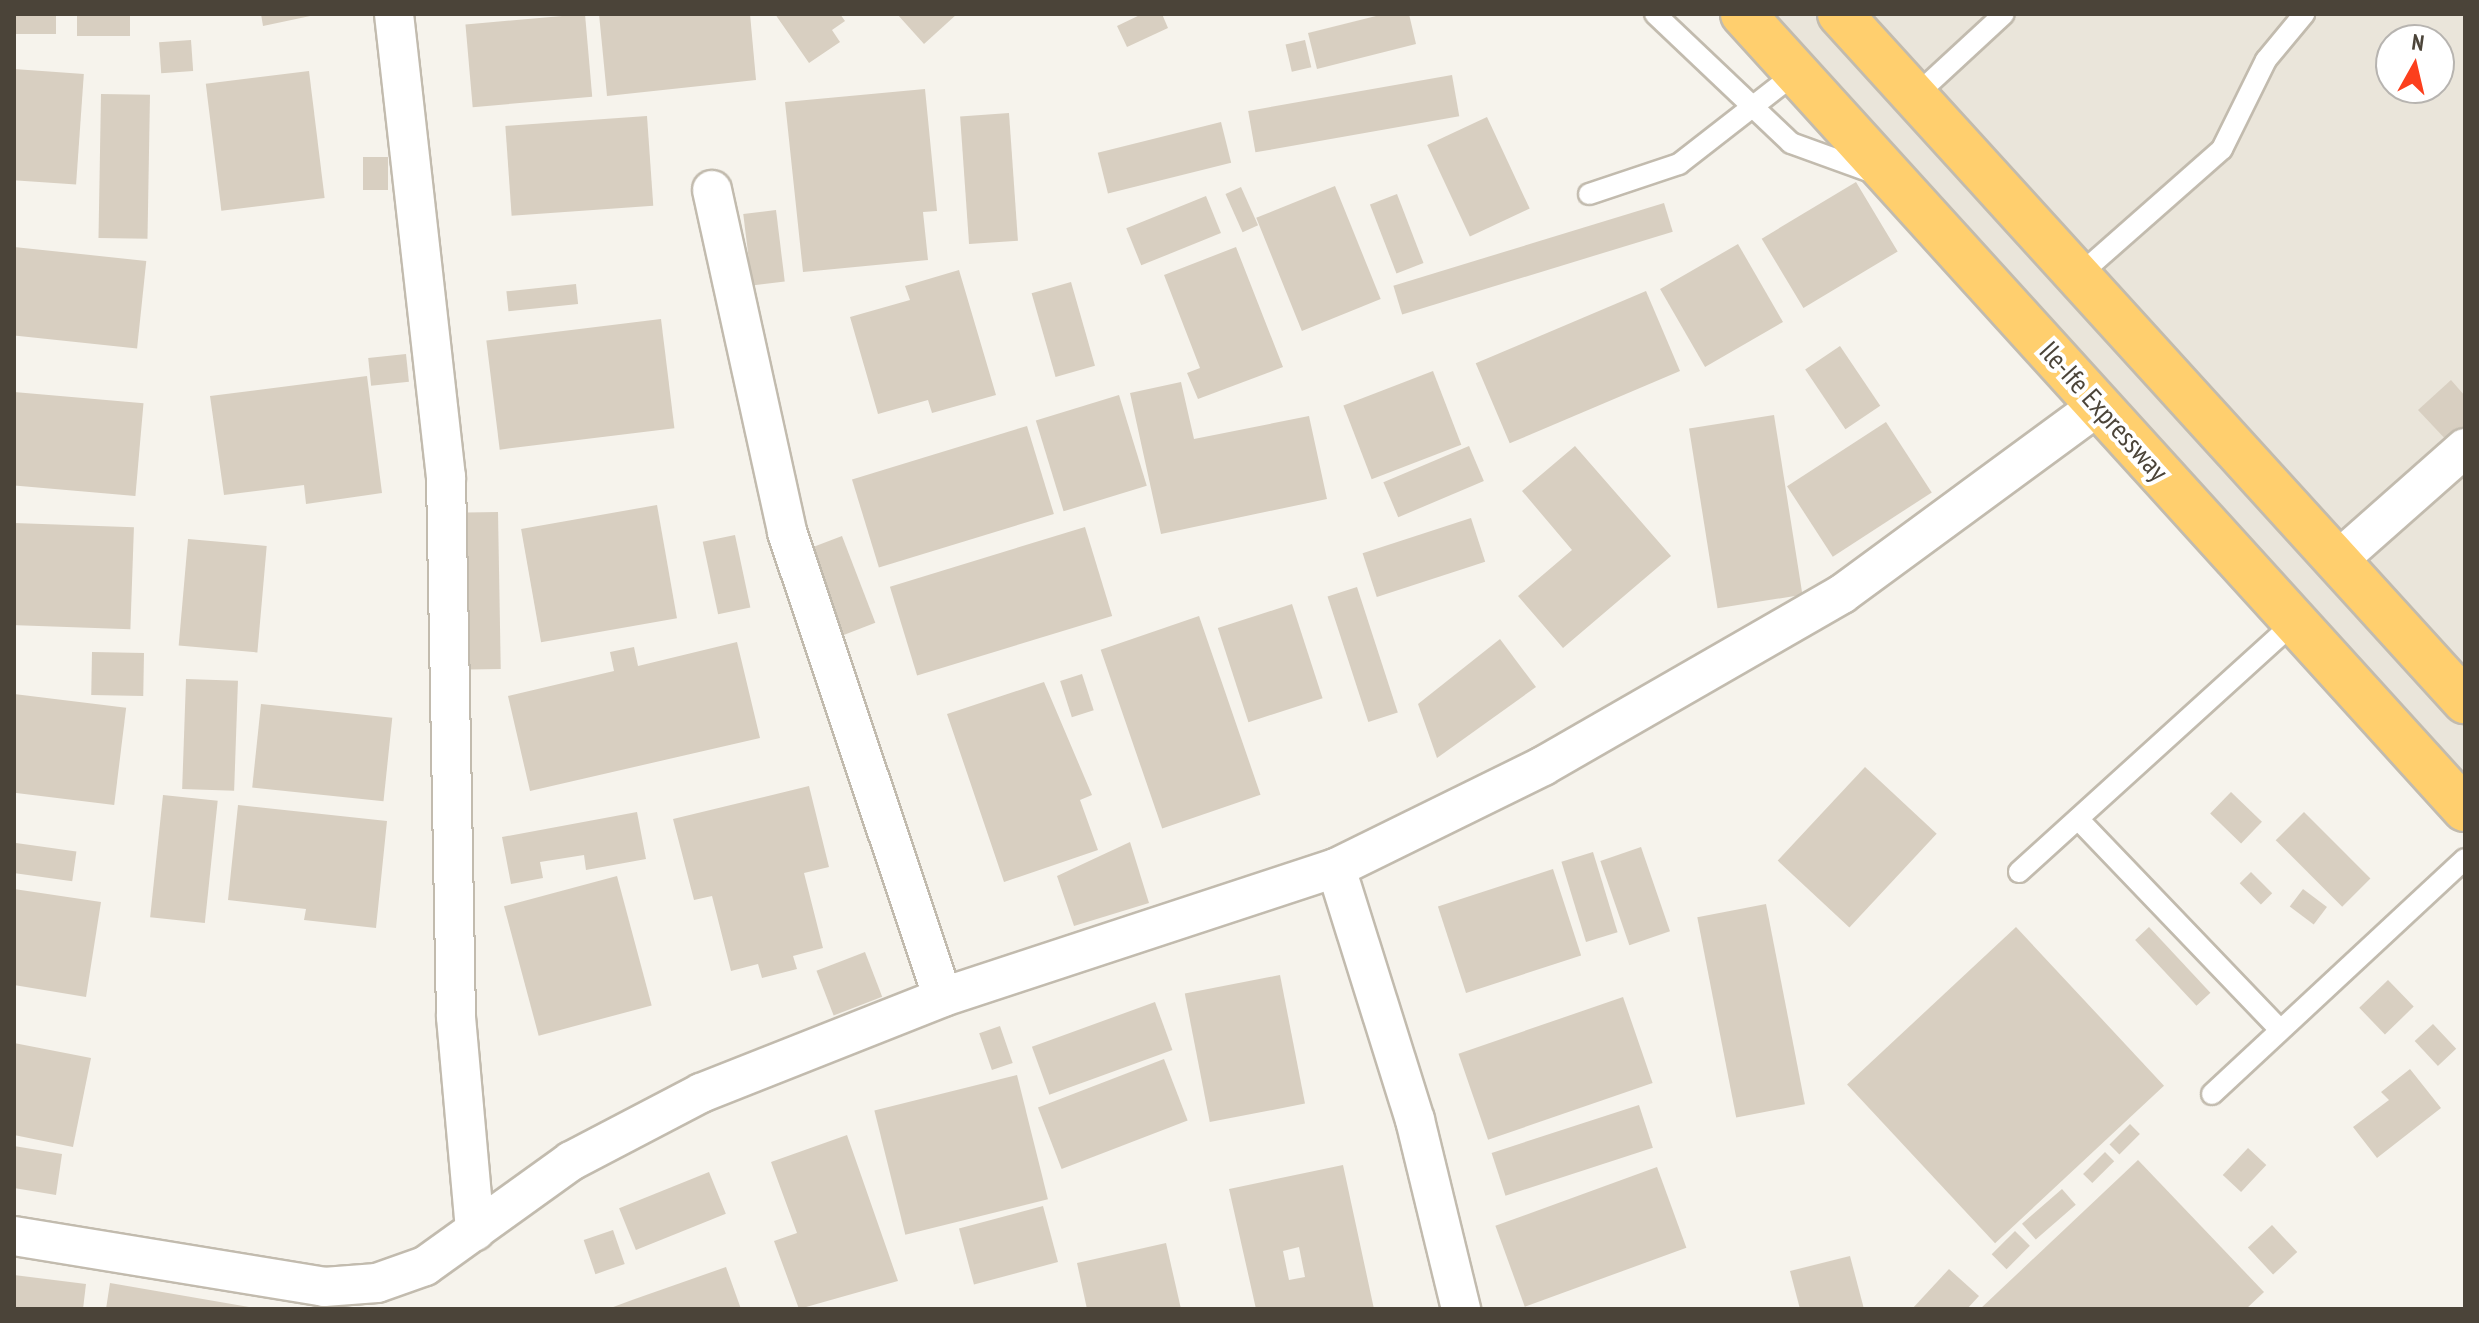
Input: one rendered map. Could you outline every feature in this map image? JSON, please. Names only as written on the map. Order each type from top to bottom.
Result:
[{"type":"highway","name":"Ile-Ife Expressway","points":[[1743,14],[2465,809]]},
{"type":"highway","points":[[1840,14],[2465,701]]},
{"type":"street","points":[[394,14],[446,477],[456,1017],[475,1231]]},
{"type":"street","points":[[712,190],[787,532],[943,997]]},
{"type":"street","points":[[14,1236],[324,1287],[377,1283],[425,1266],[617,1135],[943,997],[1336,868],[1543,766],[1756,647],[2099,405]]},
{"type":"street","points":[[2336,562],[2465,448]]},
{"type":"street","points":[[1336,868],[1415,1120],[1461,1309]]},
{"type":"lane","points":[[1655,14],[1748,110],[1791,143],[1894,180]]},
{"type":"lane","points":[[1914,97],[2004,14]]},
{"type":"lane","points":[[2077,277],[2222,149],[2266,60],[2304,14]]},
{"type":"lane","points":[[1589,194],[1679,164],[1796,73]]},
{"type":"lane","points":[[2019,872],[2295,622]]},
{"type":"lane","points":[[2078,819],[2280,1030]]},
{"type":"lane","points":[[2212,1094],[2465,859]]},
{"type":"shaded area","points":[[1765,14],[2465,14],[2465,785]]},
{"type":"building","points":[[14,14],[56,14],[56,34],[14,34]]},
{"type":"building","points":[[77,14],[130,14],[130,36],[77,36]]},
{"type":"building","points":[[261,14],[315,14],[315,15],[263,26]]},
{"type":"building","points":[[585,14],[592,97],[473,107],[465,24]]},
{"type":"building","points":[[599,14],[750,14],[756,80],[607,96]]},
{"type":"building","points":[[775,14],[840,14],[845,21],[832,30],[840,42],[809,63]]},
{"type":"building","points":[[897,14],[957,14],[924,44]]},
{"type":"building","points":[[1142,14],[1162,14],[1168,28],[1127,47],[1117,26]]},
{"type":"building","points":[[1384,14],[1409,14],[1416,44],[1317,69],[1308,33]]},
{"type":"building","points":[[191,40],[193,71],[161,73],[159,42]]},
{"type":"building","points":[[1305,40],[1311,67],[1292,72],[1286,44]]},
{"type":"building","points":[[14,69],[84,74],[76,185],[14,180]]},
{"type":"building","points":[[309,71],[325,198],[221,211],[206,84]]},
{"type":"building","points":[[1452,75],[1459,116],[1255,152],[1248,111]]},
{"type":"building","points":[[925,89],[937,211],[923,212],[928,260],[803,272],[785,102]]},
{"type":"building","points":[[101,94],[150,95],[147,239],[98,238]]},
{"type":"building","points":[[1009,113],[1018,241],[969,244],[960,116]]},
{"type":"building","points":[[647,116],[653,206],[512,216],[505,126]]},
{"type":"building","points":[[1487,117],[1530,209],[1470,236],[1427,145]]},
{"type":"building","points":[[1221,122],[1231,163],[1108,193],[1098,153]]},
{"type":"building","points":[[363,157],[388,157],[388,190],[363,190]]},
{"type":"building","points":[[1856,182],[1898,251],[1803,308],[1762,239]]},
{"type":"building","points":[[1335,186],[1381,299],[1302,331],[1256,218]]},
{"type":"building","points":[[1241,187],[1258,225],[1243,232],[1225,194]]},
{"type":"building","points":[[1397,194],[1424,263],[1396,273],[1370,204]]},
{"type":"building","points":[[1206,196],[1221,233],[1141,265],[1126,228]]},
{"type":"building","points":[[1664,203],[1673,232],[1402,314],[1393,286]]},
{"type":"building","points":[[776,210],[785,281],[752,285],[743,214]]},
{"type":"building","points":[[1738,244],[1783,322],[1705,367],[1660,289]]},
{"type":"building","points":[[14,247],[146,261],[137,348],[14,335]]},
{"type":"building","points":[[1236,247],[1283,367],[1198,399],[1187,373],[1200,368],[1164,275]]},
{"type":"building","points":[[959,270],[996,395],[932,413],[928,400],[878,414],[850,317],[910,300],[905,286]]},
{"type":"building","points":[[1071,282],[1095,366],[1056,377],[1032,293]]},
{"type":"building","points":[[576,284],[578,304],[508,311],[506,291]]},
{"type":"building","points":[[1646,291],[1680,371],[1510,443],[1476,363]]},
{"type":"building","points":[[661,319],[674,428],[500,450],[486,340]]},
{"type":"building","points":[[1840,346],[1880,406],[1845,429],[1805,369]]},
{"type":"building","points":[[406,354],[409,382],[371,386],[368,358]]},
{"type":"building","points":[[1433,371],[1461,445],[1372,479],[1343,405]]},
{"type":"building","points":[[367,376],[382,493],[306,504],[304,485],[224,495],[210,396]]},
{"type":"building","points":[[2451,380],[2465,396],[2465,431],[2450,444],[2418,410]]},
{"type":"building","points":[[1181,382],[1194,439],[1309,416],[1327,499],[1161,534],[1130,393]]},
{"type":"building","points":[[14,392],[144,403],[135,496],[14,485]]},
{"type":"building","points":[[1119,395],[1147,486],[1064,511],[1036,420]]},
{"type":"building","points":[[1774,415],[1802,595],[1718,608],[1689,428]]},
{"type":"building","points":[[1886,422],[1932,492],[1833,557],[1787,486]]},
{"type":"building","points":[[1027,426],[1054,514],[879,567],[852,480]]},
{"type":"building","points":[[1469,446],[1484,481],[1398,517],[1383,482]]},
{"type":"building","points":[[1575,446],[1671,556],[1563,648],[1518,596],[1572,550],[1522,491]]},
{"type":"building","points":[[657,505],[677,618],[541,642],[521,529]]},
{"type":"building","points":[[498,512],[501,669],[470,670],[467,513]]},
{"type":"building","points":[[1471,518],[1485,562],[1377,597],[1363,553]]},
{"type":"building","points":[[14,523],[134,527],[130,629],[14,625]]},
{"type":"building","points":[[1085,527],[1112,616],[917,676],[890,587]]},
{"type":"building","points":[[735,535],[750,607],[718,614],[703,542]]},
{"type":"building","points":[[842,536],[875,623],[840,636],[807,550]]},
{"type":"building","points":[[188,539],[267,546],[257,652],[179,646]]},
{"type":"building","points":[[1357,587],[1398,713],[1368,722],[1328,597]]},
{"type":"building","points":[[1292,604],[1323,698],[1248,722],[1218,628]]},
{"type":"building","points":[[1199,616],[1261,795],[1162,829],[1101,650]]},
{"type":"building","points":[[1500,639],[1536,687],[1437,758],[1418,704]]},
{"type":"building","points":[[737,642],[760,738],[530,791],[508,696],[614,671],[610,652],[634,647],[638,666]]},
{"type":"building","points":[[92,652],[144,653],[143,696],[91,695]]},
{"type":"building","points":[[1082,674],[1094,710],[1072,717],[1060,681]]},
{"type":"building","points":[[186,679],[238,681],[234,791],[182,789]]},
{"type":"building","points":[[1044,682],[1092,795],[1080,800],[1098,850],[1004,882],[947,714]]},
{"type":"building","points":[[14,694],[126,708],[114,805],[14,793]]},
{"type":"building","points":[[261,704],[392,718],[383,801],[252,788]]},
{"type":"building","points":[[1865,767],[1937,834],[1849,927],[1778,861]]},
{"type":"building","points":[[809,786],[829,867],[804,873],[823,948],[793,956],[797,969],[762,978],[758,964],[731,971],[712,896],[694,900],[673,819]]},
{"type":"building","points":[[2231,792],[2262,822],[2241,843],[2210,814]]},
{"type":"building","points":[[163,795],[218,801],[205,923],[150,917]]},
{"type":"building","points":[[238,805],[387,821],[376,928],[304,920],[306,909],[228,900]]},
{"type":"building","points":[[637,812],[646,859],[586,870],[584,855],[540,862],[543,878],[511,884],[502,837]]},
{"type":"building","points":[[2304,812],[2370,878],[2342,907],[2276,840]]},
{"type":"building","points":[[1130,842],[1149,903],[1074,926],[1057,876]]},
{"type":"building","points":[[16,843],[76,851],[72,881],[14,873]]},
{"type":"building","points":[[1641,847],[1670,931],[1629,945],[1600,861]]},
{"type":"building","points":[[1593,852],[1618,932],[1586,942],[1561,862]]},
{"type":"building","points":[[1553,869],[1581,956],[1466,993],[1438,906]]},
{"type":"building","points":[[2251,872],[2272,893],[2261,905],[2240,883]]},
{"type":"building","points":[[617,876],[652,1005],[539,1036],[504,906]]},
{"type":"building","points":[[14,889],[101,902],[86,997],[14,985]]},
{"type":"building","points":[[2303,889],[2327,907],[2314,925],[2290,907]]},
{"type":"building","points":[[1766,904],[1805,1104],[1736,1118],[1697,917]]},
{"type":"building","points":[[2016,927],[2164,1086],[1995,1243],[1847,1085]]},
{"type":"building","points":[[2149,927],[2210,993],[2196,1006],[2135,940]]},
{"type":"building","points":[[865,952],[882,997],[834,1015],[816,971]]},
{"type":"building","points":[[1280,975],[1305,1104],[1210,1122],[1185,994]]},
{"type":"building","points":[[2388,980],[2414,1007],[2385,1034],[2359,1008]]},
{"type":"building","points":[[1623,997],[1653,1083],[1488,1140],[1458,1054]]},
{"type":"building","points":[[1155,1002],[1172,1050],[1049,1095],[1032,1047]]},
{"type":"building","points":[[2433,1024],[2456,1049],[2438,1066],[2415,1041]]},
{"type":"building","points":[[1000,1026],[1013,1063],[992,1070],[979,1033]]},
{"type":"building","points":[[14,1043],[91,1058],[73,1147],[14,1135]]},
{"type":"building","points":[[1164,1059],[1188,1121],[1062,1169],[1038,1107]]},
{"type":"building","points":[[2410,1069],[2441,1108],[2377,1158],[2353,1127],[2389,1100],[2381,1092]]},
{"type":"building","points":[[1017,1075],[1048,1199],[905,1235],[874,1111]]},
{"type":"building","points":[[1639,1105],[1653,1148],[1505,1196],[1492,1153]]},
{"type":"building","points":[[2130,1124],[2140,1134],[2119,1154],[2109,1145]]},
{"type":"building","points":[[847,1135],[898,1281],[799,1309],[774,1241],[797,1233],[771,1162]]},
{"type":"building","points":[[14,1146],[62,1154],[56,1195],[14,1188]]},
{"type":"building","points":[[2248,1148],[2266,1165],[2241,1192],[2223,1175]]},
{"type":"building","points":[[2105,1152],[2114,1161],[2092,1183],[2083,1174]]},
{"type":"building","points":[[2138,1160],[2264,1292],[2246,1309],[1980,1309]]},
{"type":"building","points":[[1343,1165],[1374,1309],[1256,1309],[1229,1189]],"holes":[[[1299,1247],[1305,1277],[1289,1280],[1283,1251]]]},
{"type":"building","points":[[1657,1167],[1686,1248],[1525,1307],[1495,1226]]},
{"type":"building","points":[[709,1172],[726,1214],[636,1250],[619,1208]]},
{"type":"building","points":[[2062,1189],[2076,1205],[2036,1240],[2022,1224]]},
{"type":"building","points":[[1043,1206],[1058,1262],[974,1285],[959,1229]]},
{"type":"building","points":[[2272,1225],[2297,1252],[2273,1275],[2248,1248]]},
{"type":"building","points":[[613,1230],[625,1264],[595,1274],[584,1240]]},
{"type":"building","points":[[2015,1231],[2030,1246],[2007,1269],[1992,1254]]},
{"type":"building","points":[[1166,1243],[1181,1309],[1087,1309],[1077,1263]]},
{"type":"building","points":[[1850,1256],[1864,1309],[1800,1309],[1790,1271]]},
{"type":"building","points":[[726,1267],[741,1309],[608,1309],[632,1300]]},
{"type":"building","points":[[1949,1269],[1979,1296],[1967,1309],[1912,1309]]},
{"type":"building","points":[[14,1275],[86,1284],[83,1309],[14,1309]]},
{"type":"building","points":[[110,1283],[249,1307],[249,1309],[106,1309]]}]
